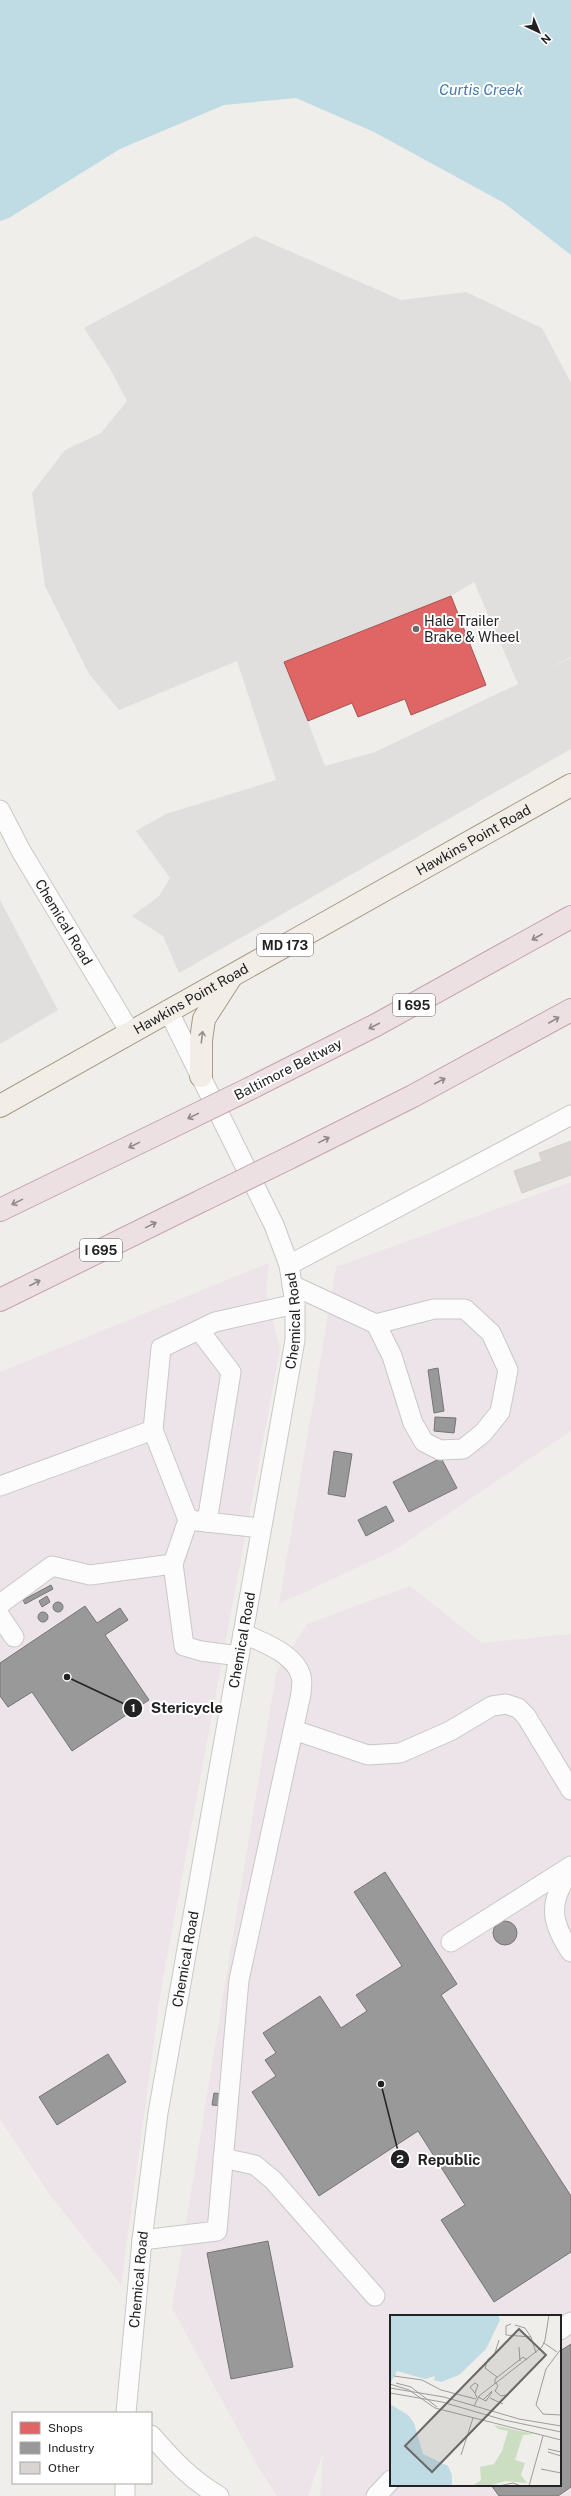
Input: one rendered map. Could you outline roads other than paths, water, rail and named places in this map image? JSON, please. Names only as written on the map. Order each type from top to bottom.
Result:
[{"type":"highway","name":"Baltimore Beltway","points":[[0,1210],[376,1026],[571,917]]},
{"type":"highway","name":"I 695","points":[[0,1300],[413,1096],[571,1010]]},
{"type":"main road","name":"Hawkins Point Road","points":[[0,1106],[168,1010],[571,785]]},
{"type":"main road","points":[[201,1076],[201,1040],[204,1018],[233,974]]},
{"type":"street","name":"Chemical Road","points":[[0,810],[21,851],[130,1032]]},
{"type":"street","name":"Chemical Road","points":[[128,2411],[142,2240],[158,2113],[294,1340],[294,1294],[290,1266],[274,1225],[168,1010]]},
{"type":"street","points":[[290,1266],[571,1115]]},
{"type":"street","points":[[239,1656],[200,1651],[184,1646],[173,1564],[188,1520],[153,1430],[161,1348],[215,1322],[294,1294],[376,1324],[434,1309],[465,1309],[491,1333],[508,1370],[500,1412],[483,1433],[463,1449],[440,1450],[424,1442],[413,1423],[392,1356],[376,1324]]},
{"type":"street","points":[[199,1330],[231,1372],[207,1522]]},
{"type":"street","points":[[0,1486],[153,1430]]},
{"type":"street","points":[[188,1520],[261,1528]]},
{"type":"street","points":[[0,1604],[52,1566],[90,1575],[173,1564]]},
{"type":"street","points":[[0,1616],[14,1637]]},
{"type":"street","points":[[142,2240],[217,2231],[239,1980],[301,1694],[301,1676],[296,1664],[282,1653],[242,1633]]},
{"type":"street","points":[[294,1730],[368,1755],[400,1753],[450,1731],[492,1706],[506,1704],[518,1708],[526,1716],[571,1790]]},
{"type":"street","points":[[451,1942],[571,1867]]},
{"type":"street","points":[[571,1867],[560,1885],[553,1906],[556,1927],[571,1952]]},
{"type":"street","points":[[223,2158],[255,2165],[273,2180],[375,2296]]},
{"type":"street","points":[[561,2329],[571,2322]]},
{"type":"street","points":[[152,2436],[180,2467],[201,2485],[219,2496]]},
{"type":"street","points":[[376,2496],[390,2481]]},
{"type":"street","points":[[125,2484],[125,2496]]},
{"type":"water","name":"Curtis Creek","points":[[0,0],[571,0],[571,255],[504,203],[374,132],[296,98],[224,105],[120,149],[9,218],[0,221]]},
{"type":"place","name":"Hale Trailer Brake & Wheel","points":[[416,629]]},
{"type":"place","name":"Stericycle","points":[[67,1677]]},
{"type":"place","name":"Republic","points":[[381,2084]]}]
